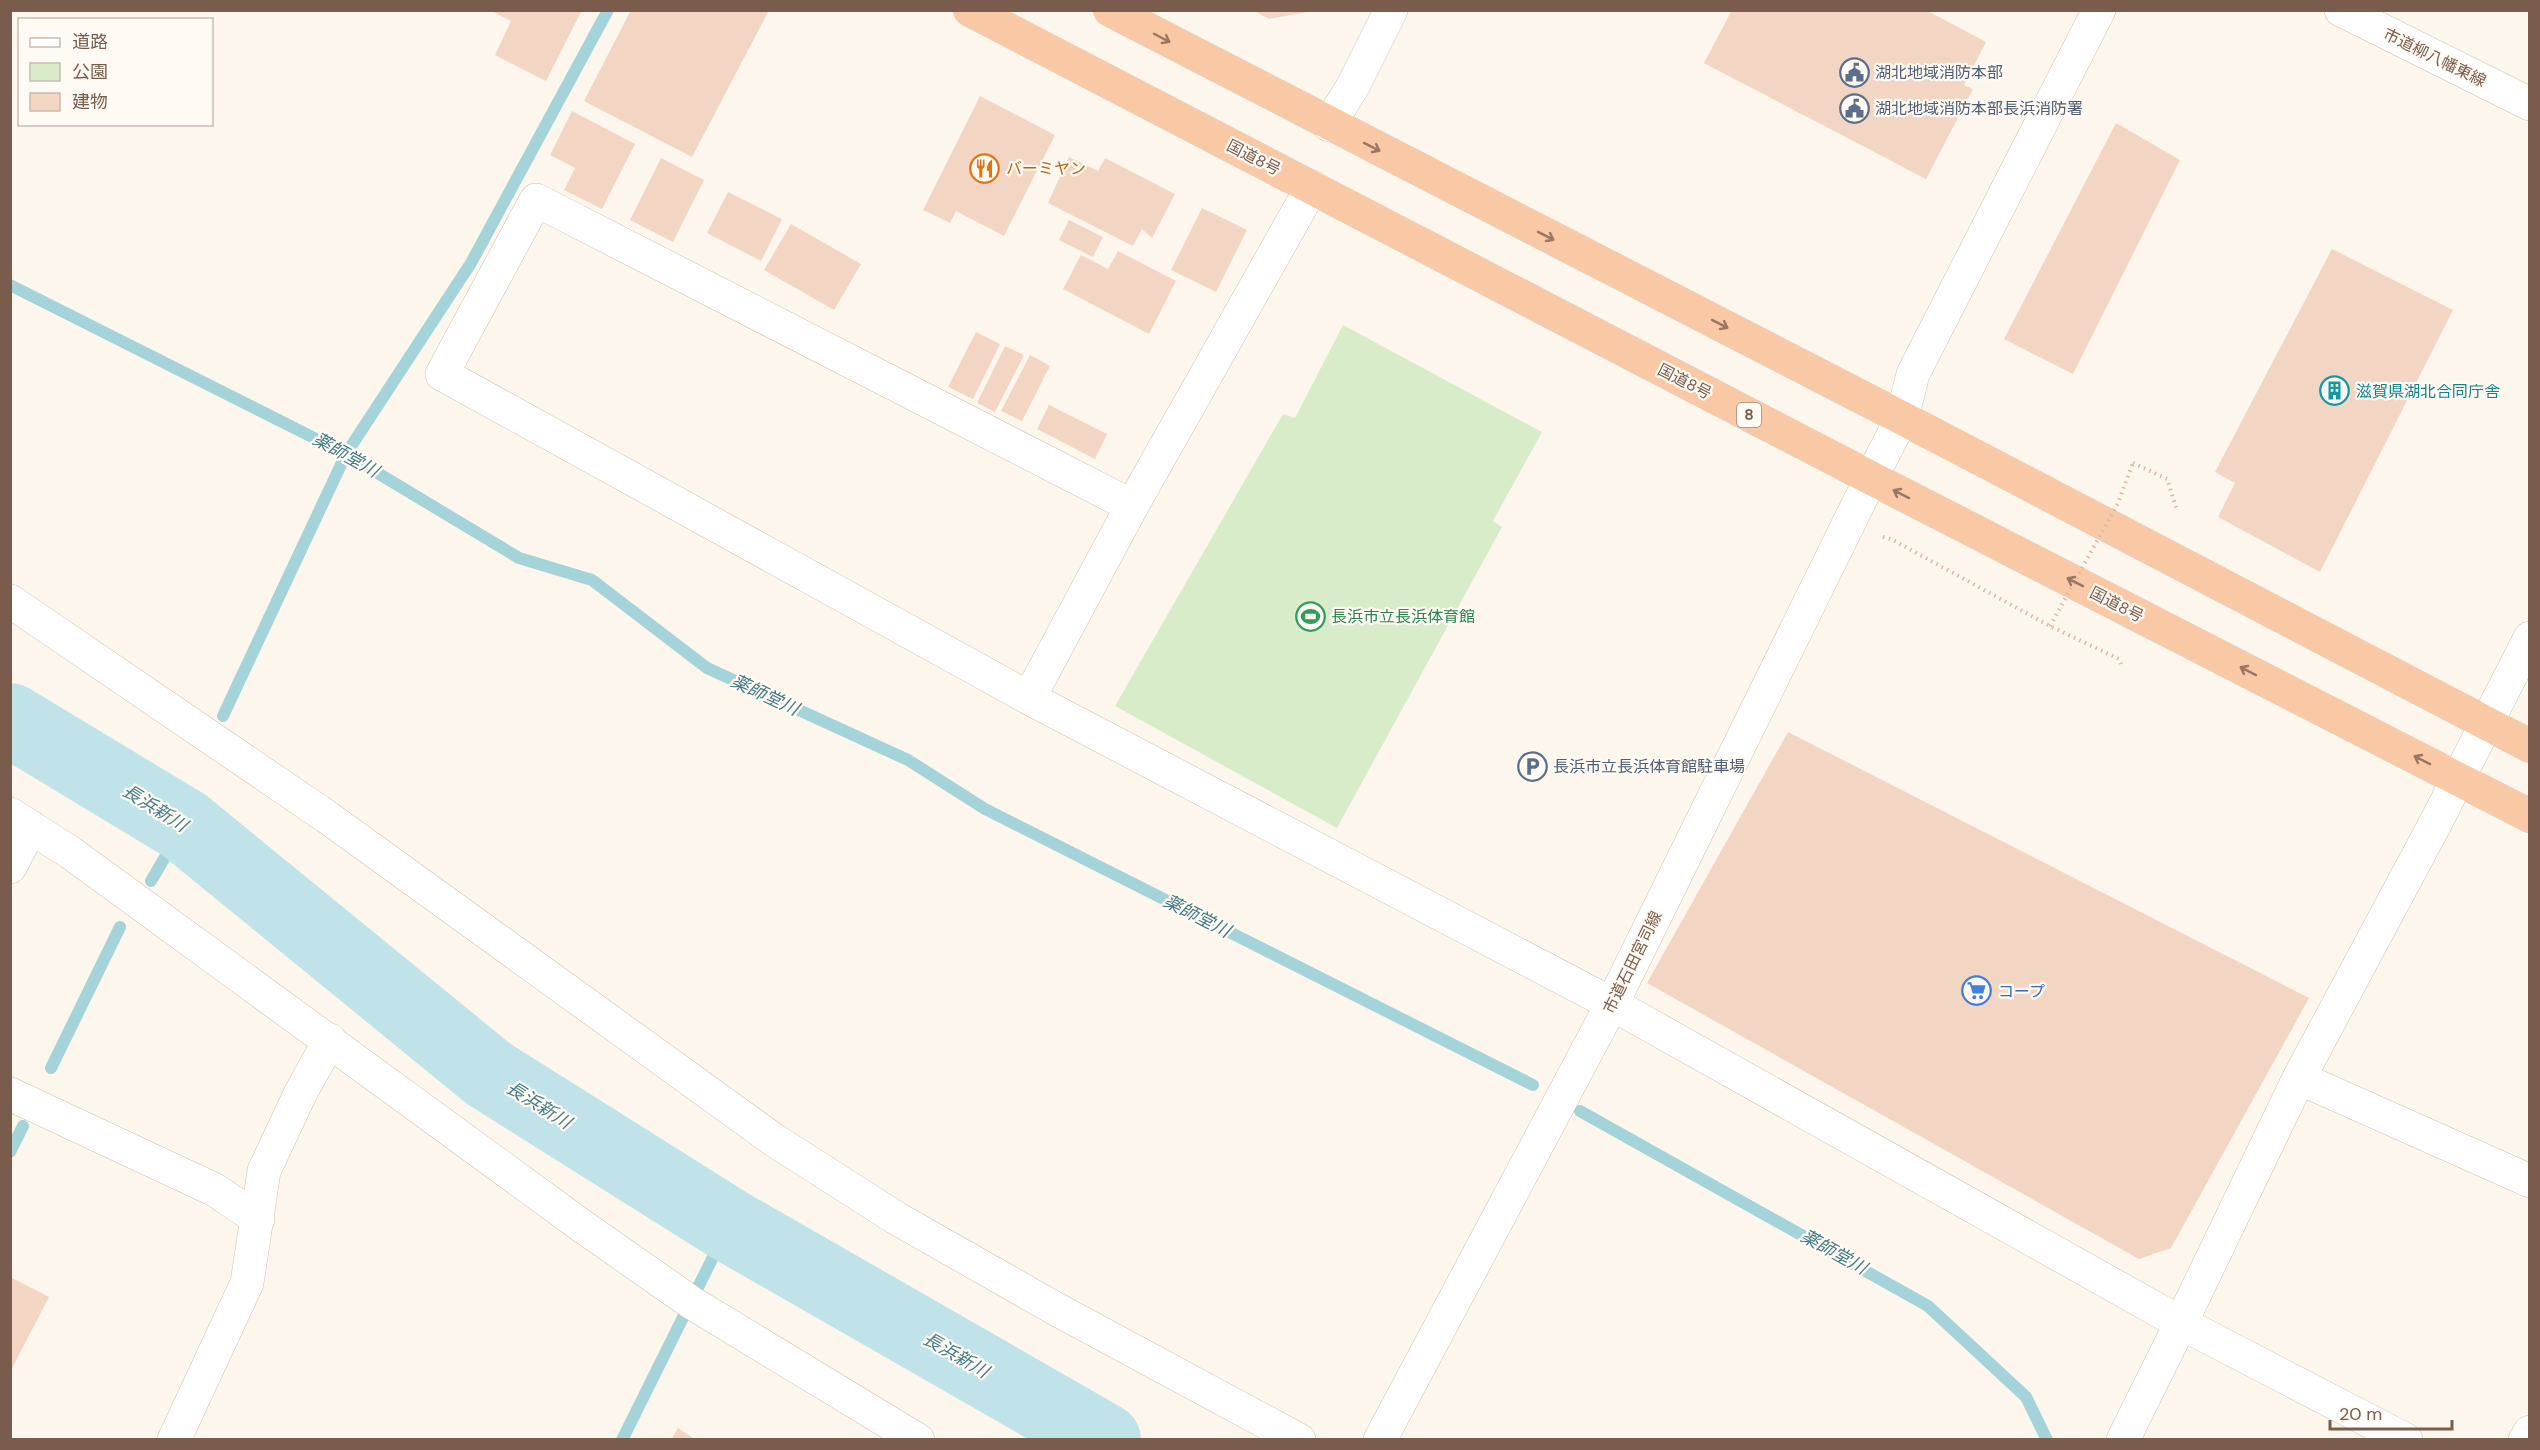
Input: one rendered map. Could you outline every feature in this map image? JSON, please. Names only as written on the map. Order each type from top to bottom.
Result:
[{"type":"highway","name":"国道8号","points":[[970,10],[1871,478],[2529,816]]},
{"type":"highway","points":[[1110,10],[1329,125],[1902,418],[2529,746]]},
{"type":"street","points":[[1329,125],[1353,86],[1391,10]]},
{"type":"street","name":"市道石田宮司線","points":[[1380,1440],[1612,1004],[1902,418],[1913,374],[2099,10]]},
{"type":"street","name":"市道柳八幡東線","points":[[2341,10],[2529,104]]},
{"type":"street","points":[[1029,698],[1132,506],[1312,187]]},
{"type":"street","points":[[1132,506],[536,200],[442,374],[1029,698],[1612,1004],[2181,1323],[2406,1440]]},
{"type":"street","points":[[10,600],[327,817],[774,1140],[896,1218],[1006,1281],[1299,1440]]},
{"type":"street","points":[[2123,1440],[2299,1078],[2435,824],[2529,638]]},
{"type":"street","points":[[10,867],[21,820],[71,853],[582,1226],[692,1303],[918,1440]]},
{"type":"street","points":[[174,1440],[247,1283],[264,1171],[300,1094],[330,1040]]},
{"type":"street","points":[[2299,1078],[2529,1182]]},
{"type":"street","points":[[10,1094],[214,1190],[258,1219]]},
{"type":"street","points":[[2525,1440],[2529,1432]]},
{"type":"path","points":[[2050,626],[2118,503],[2133,463],[2167,479],[2177,510]]},
{"type":"path","points":[[1891,539],[2050,626],[2119,659],[2122,666]]},
{"type":"green space","name":"長浜市立長浜体育館","points":[[1343,325],[1542,432],[1493,521],[1502,527],[1337,828],[1115,706],[1283,414],[1295,418]]},
{"type":"building","points":[[490,10],[582,10],[546,81],[495,55],[511,21]]},
{"type":"building","points":[[631,10],[764,10],[768,12],[692,157],[584,101]]},
{"type":"building","points":[[1253,10],[1307,10],[1307,12],[1269,19]]},
{"type":"building","points":[[1732,10],[1926,10],[1986,42],[1964,85],[1973,89],[1926,179],[1704,63]]},
{"type":"building","points":[[980,96],[1055,135],[1004,236],[956,211],[950,223],[923,210]]},
{"type":"building","points":[[572,111],[635,144],[602,209],[564,190],[575,168],[550,155]]},
{"type":"building","points":[[2116,123],[2180,160],[2073,374],[2004,339]]},
{"type":"building","points":[[1069,157],[1098,171],[1105,158],[1175,194],[1152,238],[1142,229],[1133,246],[1048,203]]},
{"type":"building","points":[[661,158],[704,180],[673,242],[630,220]]},
{"type":"building","points":[[728,192],[782,219],[761,261],[707,233]]},
{"type":"building","points":[[1202,208],[1247,230],[1216,292],[1171,270]]},
{"type":"building","points":[[1069,220],[1103,237],[1093,257],[1059,240]]},
{"type":"building","points":[[791,224],[861,264],[834,310],[764,270]]},
{"type":"building","name":"滋賀県湖北合同庁舎","points":[[2332,249],[2453,310],[2320,572],[2218,517],[2235,483],[2215,472]]},
{"type":"building","points":[[1118,251],[1176,281],[1149,334],[1063,289],[1081,255],[1108,269]]},
{"type":"building","points":[[976,332],[1000,344],[973,399],[948,387]]},
{"type":"building","points":[[1005,346],[1024,355],[995,412],[977,403]]},
{"type":"building","points":[[1030,355],[1050,366],[1022,421],[1001,411]]},
{"type":"building","points":[[1049,405],[1107,434],[1095,459],[1037,429]]},
{"type":"building","name":"コープ","points":[[1788,732],[2309,998],[2171,1248],[2139,1259],[1647,983]]},
{"type":"building","points":[[10,1277],[49,1297],[10,1372]]},
{"type":"building","points":[[678,1428],[696,1440],[671,1440]]},
{"type":"waterway","points":[[223,716],[346,454],[471,263],[608,10]]},
{"type":"waterway","name":"薬師堂川","points":[[10,285],[346,454],[519,558],[592,580],[707,668],[908,760],[985,809],[1533,1085]]},
{"type":"waterway","name":"長浜新川","points":[[10,720],[184,825],[489,1074],[729,1225],[1104,1440]]},
{"type":"waterway","points":[[151,881],[184,825],[194,795]]},
{"type":"waterway","points":[[51,1068],[120,927]]},
{"type":"waterway","name":"薬師堂川","points":[[1580,1111],[1928,1306],[2026,1397],[2047,1440]]},
{"type":"waterway","points":[[10,1152],[23,1126]]},
{"type":"waterway","points":[[622,1440],[729,1225]]},
{"type":"place","name":"湖北地域消防本部","points":[[1854,72]]},
{"type":"place","name":"湖北地域消防本部長浜消防署","points":[[1854,108]]},
{"type":"place","name":"バーミヤン","points":[[985,168]]},
{"type":"place","name":"滋賀県湖北合同庁舎","points":[[2335,391]]},
{"type":"place","name":"長浜市立長浜体育館","points":[[1310,616]]},
{"type":"place","name":"長浜市立長浜体育館駐車場","points":[[1532,766]]},
{"type":"place","name":"コープ","points":[[1977,991]]}]
